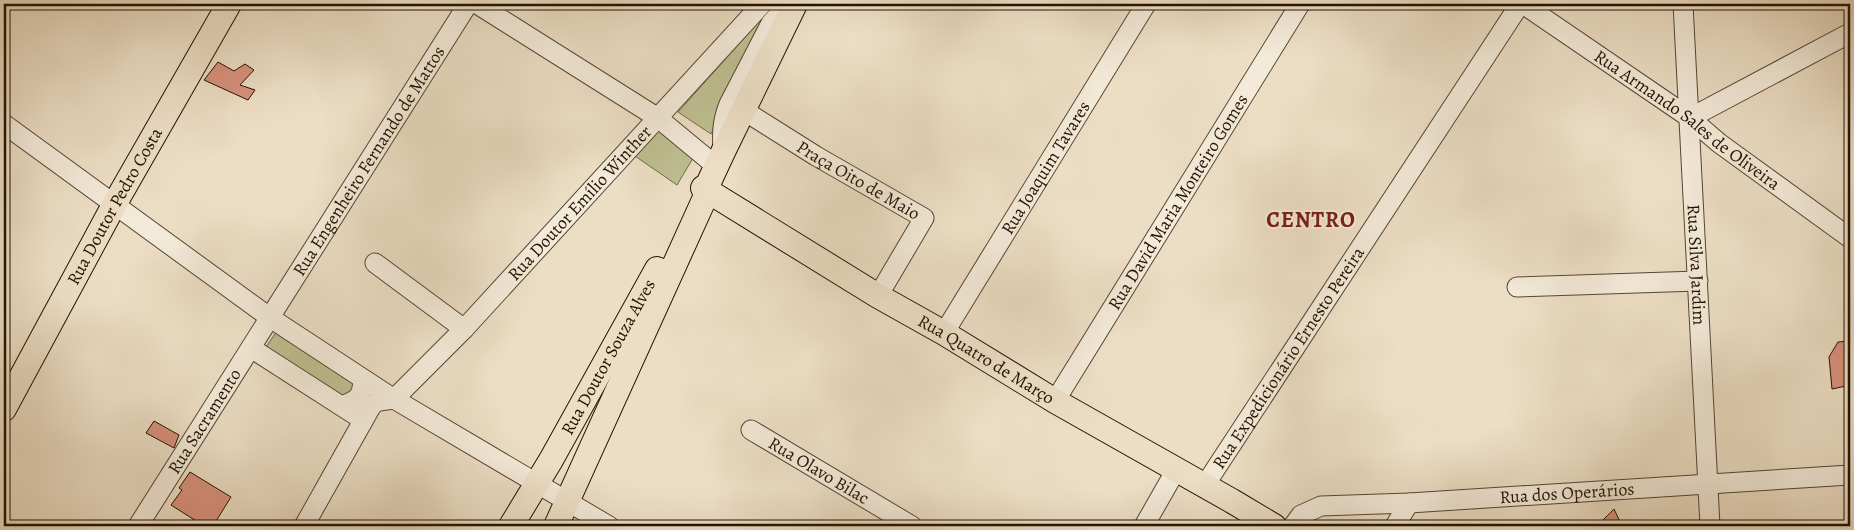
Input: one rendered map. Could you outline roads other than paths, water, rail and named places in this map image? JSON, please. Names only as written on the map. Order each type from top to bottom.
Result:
[{"type":"main road","name":"Rua Doutor Pedro Costa","points":[[4,409],[114,205],[229,4]]},
{"type":"main road","points":[[556,526],[742,110],[794,4]]},
{"type":"main road","name":"Rua Quatro de Março","points":[[712,176],[878,296],[944,333],[1055,401],[1274,526]]},
{"type":"main road","name":"Rua Doutor Souza Alves","points":[[512,526],[712,176]]},
{"type":"main road","points":[[551,460],[557,473],[570,478],[578,477]]},
{"type":"street","name":"Rua Engenheiro Fernando de Mattos","points":[[270,317],[468,4]]},
{"type":"street","name":"Rua Quatro de Março","points":[[477,4],[658,118],[712,176]]},
{"type":"street","name":"Rua Doutor Emílio Winther","points":[[394,399],[464,329],[762,4]]},
{"type":"street","points":[[712,176],[724,117],[729,104],[771,23],[780,13],[794,4]]},
{"type":"street","name":"Rua Joaquim Tavares","points":[[944,333],[1146,4]]},
{"type":"street","name":"Rua David Maria Monteiro Gomes","points":[[1055,401],[1300,4]]},
{"type":"street","name":"Rua Armando Sales de Oliveira","points":[[1521,4],[1690,118],[1719,143],[1850,238]]},
{"type":"street","name":"Rua Expedicionário Ernesto Pereira","points":[[1205,485],[1521,4]]},
{"type":"street","name":"Rua Silva Jardim","points":[[1683,4],[1710,526]]},
{"type":"street","points":[[1690,118],[1850,33]]},
{"type":"street","name":"Praça Oito de Maio","points":[[742,110],[816,156],[924,218],[878,296]]},
{"type":"street","points":[[4,124],[270,317],[363,379],[609,526]]},
{"type":"street","points":[[375,263],[464,329]]},
{"type":"street","points":[[1517,287],[1698,281]]},
{"type":"street","name":"Rua Sacramento","points":[[138,526],[270,317]]},
{"type":"street","points":[[251,348],[364,420]]},
{"type":"street","points":[[342,406],[357,400],[362,392],[363,379]]},
{"type":"street","points":[[304,526],[372,405],[379,401],[394,399]]},
{"type":"street","name":"Rua Olavo Bilac","points":[[751,430],[912,526]]},
{"type":"street","points":[[1144,526],[1176,470]]},
{"type":"street","name":"Rua dos Operários","points":[[1293,526],[1301,515],[1321,506],[1409,503],[1850,475]]},
{"type":"street","points":[[1395,526],[1409,503]]},
{"type":"district","name":"CENTRO","points":[[1311,219]]}]
